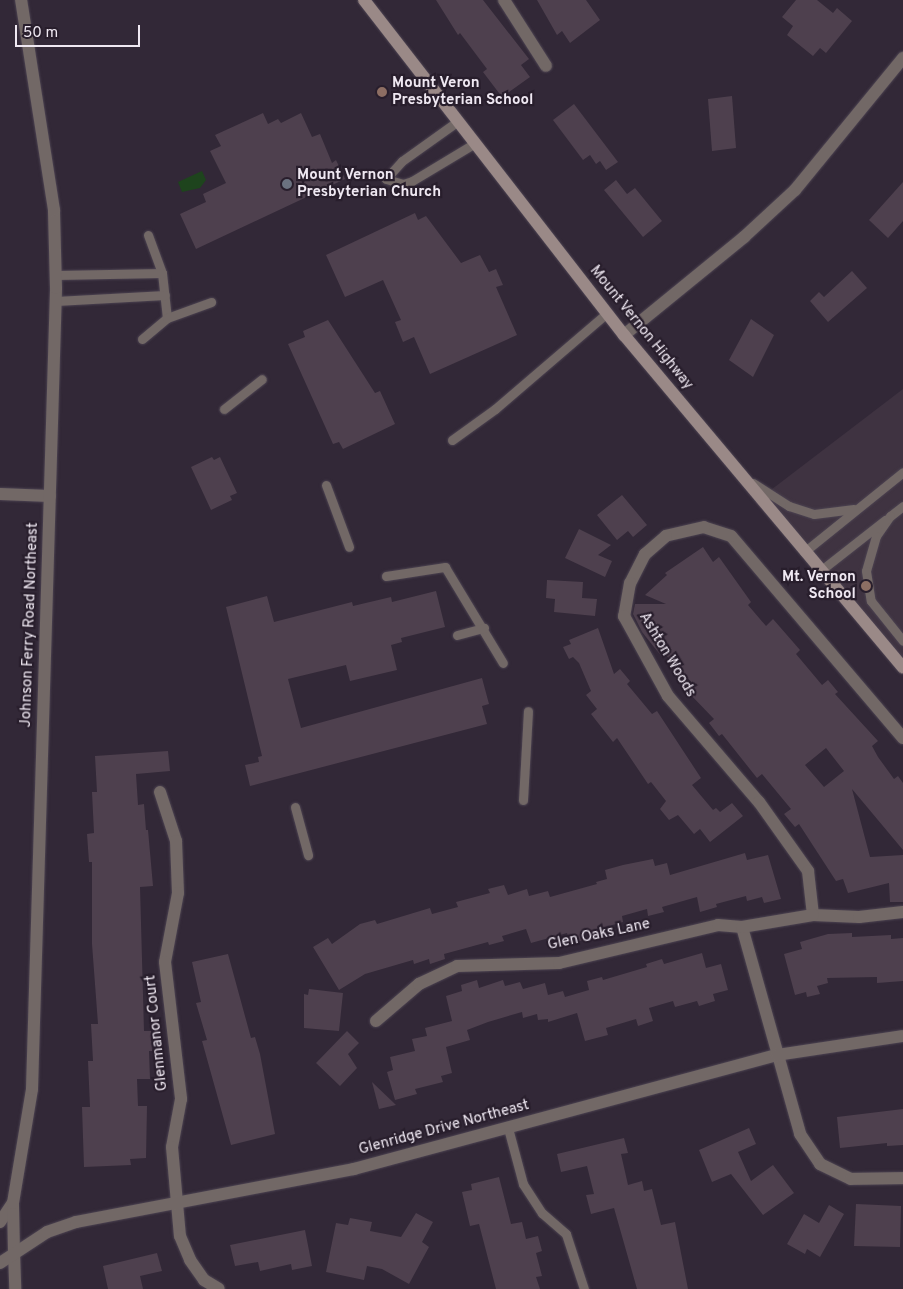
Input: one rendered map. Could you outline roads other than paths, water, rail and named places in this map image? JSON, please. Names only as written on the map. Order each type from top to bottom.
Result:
[{"type":"main road","name":"Mount Vernon Highway","points":[[364,0],[624,335],[804,552],[903,667]]},
{"type":"street","name":"Johnson Ferry Road Northeast","points":[[15,1289],[14,1252],[8,1206],[32,1089],[56,301],[49,173],[22,0]]},
{"type":"street","points":[[504,0],[546,66]]},
{"type":"street","points":[[624,335],[744,237],[795,190],[903,58]]},
{"type":"street","points":[[0,494],[50,496]]},
{"type":"street","name":"Ashton Woods","points":[[813,915],[808,871],[759,802],[668,696],[624,616],[630,583],[645,554],[666,536],[704,527],[731,536],[903,738]]},
{"type":"street","name":"Glenmanor Court","points":[[160,792],[176,841],[178,894],[165,962],[181,1099],[172,1148],[180,1236],[190,1260],[204,1280],[219,1289]]},
{"type":"street","points":[[813,915],[859,917],[903,912]]},
{"type":"street","name":"Glen Oaks Lane","points":[[376,1020],[419,984],[457,966],[559,963],[718,925],[742,927],[813,915]]},
{"type":"street","points":[[742,927],[800,1134],[820,1164],[851,1179],[903,1178]]},
{"type":"street","name":"Glenridge Drive Northeast","points":[[0,1263],[47,1232],[76,1222],[354,1169],[777,1055],[903,1036]]},
{"type":"street","points":[[0,1222],[8,1206]]},
{"type":"lane","points":[[458,121],[402,161],[386,179],[402,184],[412,180],[475,143]]},
{"type":"lane","points":[[148,235],[162,273],[167,318]]},
{"type":"lane","points":[[56,275],[162,273]]},
{"type":"lane","points":[[56,301],[165,295]]},
{"type":"lane","points":[[142,339],[167,318],[211,302]]},
{"type":"lane","points":[[452,440],[495,409],[607,313]]},
{"type":"lane","points":[[224,409],[262,379]]},
{"type":"lane","points":[[804,552],[854,509],[903,472]]},
{"type":"lane","points":[[739,474],[789,506],[814,514],[854,509]]},
{"type":"lane","points":[[326,485],[349,547]]},
{"type":"lane","points":[[820,571],[903,506]]},
{"type":"lane","points":[[890,516],[869,554],[867,586],[871,601],[903,641]]},
{"type":"lane","points":[[386,576],[445,567],[484,628],[502,663]]},
{"type":"lane","points":[[458,635],[484,628]]},
{"type":"lane","points":[[523,800],[528,711]]},
{"type":"lane","points":[[295,807],[308,855]]},
{"type":"lane","points":[[508,1128],[523,1184],[542,1213],[566,1234],[584,1289]]},
{"type":"place","name":"Mount Veron Presbyterian School","points":[[382,92]]},
{"type":"place","name":"Mount Vernon Presbyterian Church","points":[[287,184]]},
{"type":"place","name":"Mt. Vernon School","points":[[866,586]]}]
